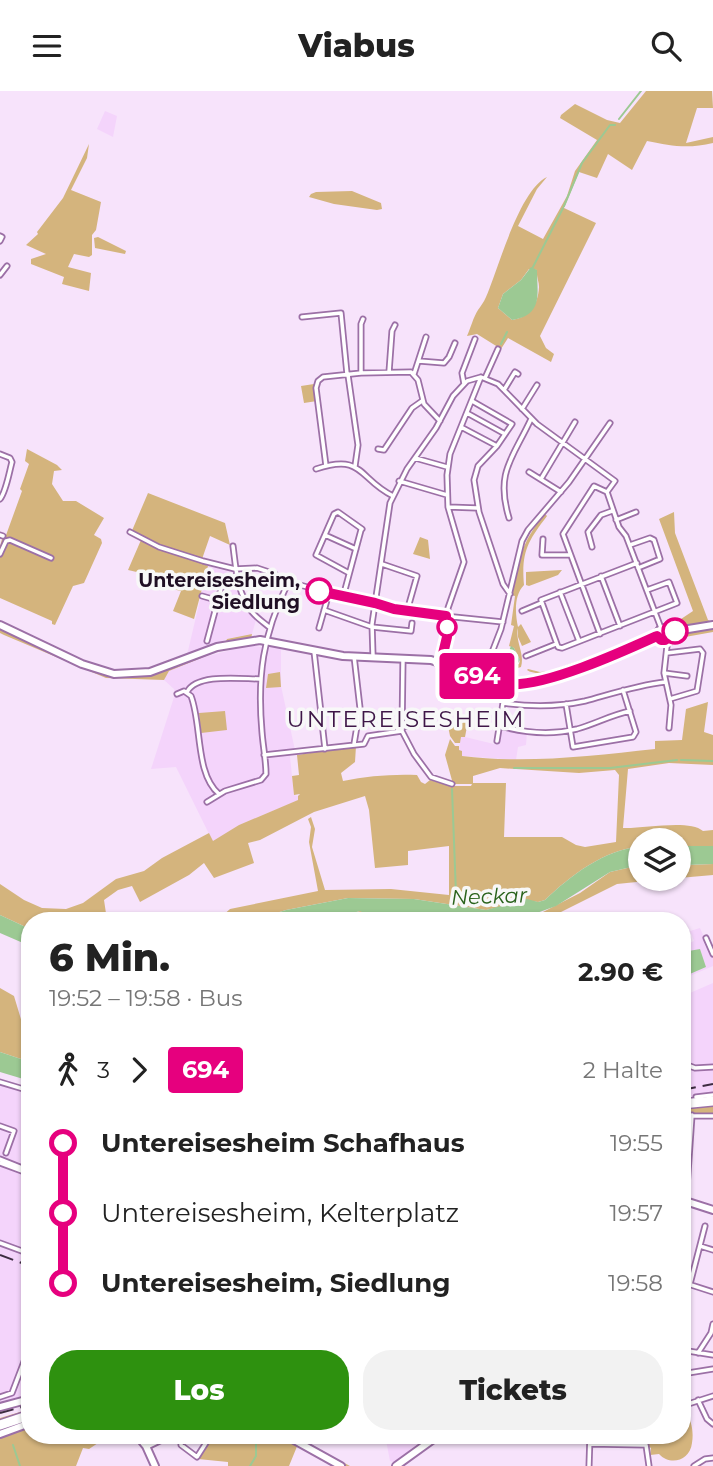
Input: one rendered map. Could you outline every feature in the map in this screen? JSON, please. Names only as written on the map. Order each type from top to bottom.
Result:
[{"type":"highway","points":[[691,1106],[713,1104]]},
{"type":"highway","points":[[0,1425],[21,1418]]},
{"type":"main road","points":[[0,625],[98,670],[123,675],[150,671],[217,646],[265,641],[354,656],[425,659],[506,684],[539,681],[601,660],[657,636]]},
{"type":"main road","points":[[670,632],[713,625]]},
{"type":"main road","points":[[657,636],[661,628],[667,628],[670,632]]},
{"type":"main road","points":[[657,636],[665,640],[670,632]]},
{"type":"main road","points":[[691,1204],[713,1210]]},
{"type":"main road","points":[[0,1408],[21,1402]]},
{"type":"main road","points":[[0,1434],[21,1426]]},
{"type":"main road","points":[[150,1444],[146,1446],[155,1466]]},
{"type":"main road","points":[[301,1444],[341,1466]]},
{"type":"main road","points":[[396,1466],[427,1444]]},
{"type":"street","points":[[0,275],[7,266]]},
{"type":"street","points":[[302,317],[341,313],[358,445],[355,466]]},
{"type":"street","points":[[360,373],[363,320]]},
{"type":"street","points":[[389,372],[392,331],[396,325]]},
{"type":"street","points":[[414,373],[422,342],[426,337]]},
{"type":"street","points":[[464,384],[462,373],[475,339]]},
{"type":"street","points":[[419,361],[445,362],[455,343]]},
{"type":"street","points":[[441,662],[447,637],[446,616],[464,562],[448,507],[447,467],[472,401],[498,349]]},
{"type":"street","points":[[326,466],[316,388],[323,377],[409,371],[414,373],[418,380],[422,401],[429,412],[440,421]]},
{"type":"street","points":[[504,390],[515,372],[518,374]]},
{"type":"street","points":[[373,657],[372,627],[387,516],[393,496],[399,481],[440,421],[453,396],[464,384],[483,378],[504,390],[531,419],[615,481],[607,492]]},
{"type":"street","points":[[522,409],[537,385]]},
{"type":"street","points":[[378,449],[383,450],[412,408],[422,401]]},
{"type":"street","points":[[472,401],[511,423],[497,446],[475,471],[474,487],[477,508],[502,584],[511,594]]},
{"type":"street","points":[[467,413],[505,434]]},
{"type":"street","points":[[509,518],[503,491],[505,471],[531,419]]},
{"type":"street","points":[[541,479],[575,422]]},
{"type":"street","points":[[482,678],[491,661],[503,622],[524,536],[562,492],[610,423]]},
{"type":"street","points":[[461,427],[497,446]]},
{"type":"street","points":[[0,454],[12,462],[0,499]]},
{"type":"street","points":[[415,458],[447,467]]},
{"type":"street","points":[[316,469],[345,463],[355,466],[380,489],[393,496]]},
{"type":"street","points":[[529,472],[562,492]]},
{"type":"street","points":[[399,481],[447,495]]},
{"type":"street","points":[[600,633],[563,536],[564,530],[594,486],[607,492]]},
{"type":"street","points":[[607,492],[612,511],[630,545],[661,628]]},
{"type":"street","points":[[448,507],[477,508]]},
{"type":"street","points":[[592,547],[587,535],[589,531],[599,517],[612,511]]},
{"type":"street","points":[[343,597],[361,527],[339,512],[334,514],[316,556],[349,573]]},
{"type":"street","points":[[616,520],[636,512]]},
{"type":"street","points":[[131,532],[169,551],[235,569],[257,568],[275,575]]},
{"type":"street","points":[[325,534],[356,549]]},
{"type":"street","points":[[522,611],[541,603],[542,599],[601,576],[661,558],[652,538],[630,545]]},
{"type":"street","points":[[543,539],[542,555],[570,555]]},
{"type":"street","points":[[0,554],[6,541],[10,540],[51,558]]},
{"type":"street","points":[[233,546],[235,569],[248,605],[269,627]]},
{"type":"street","points":[[382,564],[417,576],[407,611]]},
{"type":"street","points":[[601,576],[620,625]]},
{"type":"street","points":[[541,603],[560,649],[677,603],[669,582],[647,590]]},
{"type":"street","points":[[207,802],[237,786],[263,779],[267,772],[260,680],[269,627],[289,583],[407,611],[503,622]]},
{"type":"street","points":[[207,641],[222,585]]},
{"type":"street","points":[[560,592],[579,641]]},
{"type":"street","points":[[319,628],[329,593]]},
{"type":"street","points":[[202,596],[240,607],[248,605]]},
{"type":"street","points":[[324,610],[372,627],[411,631],[412,623]]},
{"type":"street","points":[[665,640],[667,653],[664,673],[670,699],[669,728]]},
{"type":"street","points":[[526,656],[556,644]]},
{"type":"street","points":[[667,653],[700,649],[703,653],[697,691],[670,699]]},
{"type":"street","points":[[314,651],[325,749]]},
{"type":"street","points":[[354,656],[360,708],[354,744]]},
{"type":"street","points":[[403,659],[402,729],[414,754],[431,777],[452,784]]},
{"type":"street","points":[[664,673],[687,675]]},
{"type":"street","points":[[177,694],[187,692],[194,683],[209,680],[260,680]]},
{"type":"street","points":[[503,703],[536,707],[566,704],[665,683]]},
{"type":"street","points":[[497,741],[506,684]]},
{"type":"street","points":[[566,704],[572,746],[633,737],[636,732],[623,690]]},
{"type":"street","points":[[187,692],[193,701],[206,773],[219,794]]},
{"type":"street","points":[[500,726],[545,733],[569,731],[630,711]]},
{"type":"street","points":[[264,755],[364,744],[366,736],[423,723],[425,714]]},
{"type":"street","points":[[707,939],[713,954]]},
{"type":"street","points":[[691,1066],[713,1067]]},
{"type":"street","points":[[0,1082],[21,1088]]},
{"type":"street","points":[[696,1097],[713,1095]]},
{"type":"street","points":[[691,1126],[692,1115],[713,1116]]},
{"type":"street","points":[[0,1126],[14,1131],[6,1153]]},
{"type":"street","points":[[0,1161],[21,1169]]},
{"type":"street","points":[[691,1281],[705,1226]]},
{"type":"street","points":[[0,1243],[21,1251]]},
{"type":"street","points":[[700,1246],[713,1250]]},
{"type":"street","points":[[691,1285],[713,1292]]},
{"type":"street","points":[[698,1353],[709,1337],[713,1325]]},
{"type":"street","points":[[691,1352],[713,1355]]},
{"type":"street","points":[[0,1397],[12,1392],[21,1369]]},
{"type":"street","points":[[691,1373],[713,1369]]},
{"type":"street","points":[[691,1403],[713,1396]]},
{"type":"street","points":[[698,1400],[707,1419],[713,1424]]},
{"type":"street","points":[[182,1444],[197,1457],[205,1444]]},
{"type":"street","points":[[589,1466],[590,1444],[646,1445],[649,1466]]},
{"type":"street","points":[[695,1466],[705,1459],[713,1458]]},
{"type":"shaded area","points":[[646,91],[712,91],[713,108],[697,108],[686,143],[713,137],[713,143],[680,146],[647,141],[632,170],[608,154],[597,178],[579,172],[564,208],[596,223],[540,336],[546,348],[554,354],[551,362],[508,338],[501,349],[477,334],[467,336],[527,197],[547,177],[537,189],[518,226],[543,239],[567,196],[575,171],[597,140],[560,118],[561,115],[575,104],[607,120],[620,123]],"holes":[[[529,269],[537,270],[539,287],[535,305],[524,316],[512,320],[498,308],[503,294],[521,280]]]},
{"type":"shaded area","points":[[105,111],[117,116],[113,137],[97,129]]},
{"type":"shaded area","points":[[89,144],[87,158],[71,190],[101,202],[96,230],[92,235],[92,255],[89,257],[74,254],[68,267],[91,273],[89,291],[62,284],[64,277],[31,264],[31,259],[46,254],[26,245],[38,234],[63,198]]},
{"type":"shaded area","points":[[352,191],[381,203],[382,209],[334,204],[309,197],[316,192]]},
{"type":"shaded area","points":[[98,237],[126,251],[125,254],[95,248],[94,238]]},
{"type":"shaded area","points":[[531,267],[537,270],[538,295],[534,308],[522,317],[512,320],[498,308],[503,294],[521,280]]},
{"type":"shaded area","points":[[314,384],[317,401],[304,403],[301,386]]},
{"type":"shaded area","points":[[27,449],[62,470],[54,471],[52,484],[63,501],[76,501],[104,518],[94,535],[101,539],[102,543],[84,583],[73,586],[55,625],[52,621],[0,598],[0,546],[22,491],[20,489],[29,464],[25,461]]},
{"type":"shaded area","points":[[148,493],[225,523],[230,545],[210,536],[201,562],[208,566],[194,619],[173,611],[181,591],[138,581],[141,573],[128,570],[141,540],[131,533]]},
{"type":"shaded area","points":[[674,512],[675,533],[708,620],[713,622],[713,632],[674,639],[672,646],[672,638],[683,633],[680,626],[669,627],[664,623],[678,621],[693,611],[659,519]]},
{"type":"shaded area","points":[[545,514],[547,516],[527,548],[524,585],[518,594],[516,605],[518,627],[521,624],[531,642],[522,646],[518,637],[521,667],[501,668],[503,662],[510,667],[519,664],[520,660],[514,648],[509,646],[514,626],[511,625],[515,596],[511,595],[525,543]]},
{"type":"shaded area","points":[[420,537],[428,540],[430,559],[413,554]]},
{"type":"shaded area","points":[[208,566],[230,572],[240,596],[256,620],[252,634],[227,639],[187,655]]},
{"type":"shaded area","points":[[562,570],[558,575],[526,585],[526,572]]},
{"type":"shaded area","points":[[0,622],[90,664],[114,671],[149,669],[227,639],[252,634],[250,645],[216,652],[169,671],[164,680],[106,678],[0,633]]},
{"type":"shaded area","points":[[654,630],[651,636],[640,641],[569,668],[551,672],[537,673],[527,670],[550,671],[617,647]]},
{"type":"shaded area","points":[[250,645],[266,648],[270,645],[281,646],[281,686],[295,750],[290,752],[294,795],[298,796],[299,800],[239,825],[213,842],[176,767],[151,769],[175,694],[174,689],[164,680],[168,671],[197,659]]},
{"type":"shaded area","points":[[511,646],[520,660],[516,666],[511,666],[506,658]]},
{"type":"shaded area","points":[[280,672],[281,687],[266,688],[268,674]]},
{"type":"shaded area","points":[[708,702],[704,732],[713,735],[713,765],[669,763],[628,769],[623,828],[677,825],[696,827],[703,831],[713,830],[713,846],[691,846],[691,828],[628,828],[628,849],[589,865],[545,900],[538,902],[523,900],[486,910],[414,899],[348,898],[279,912],[227,912],[230,909],[318,891],[309,842],[311,827],[308,819],[311,817],[315,829],[312,847],[325,890],[391,889],[449,895],[449,846],[408,851],[408,865],[375,868],[365,796],[314,812],[260,840],[248,843],[254,863],[214,878],[204,863],[189,875],[140,902],[132,886],[118,890],[104,900],[106,912],[21,912],[21,925],[0,915],[0,884],[42,908],[66,909],[83,903],[116,879],[144,871],[162,858],[209,833],[213,841],[239,825],[298,800],[300,794],[294,795],[292,776],[299,775],[297,755],[356,746],[355,762],[341,773],[343,781],[417,775],[425,784],[430,780],[450,786],[471,786],[472,784],[453,784],[445,755],[450,739],[455,746],[459,746],[462,756],[510,759],[558,758],[655,749],[655,741],[682,740],[686,709]],"holes":[[[500,768],[579,773],[615,770],[619,775],[616,842],[585,847],[562,837],[504,837],[506,783],[473,783],[473,776]]]},
{"type":"shaded area","points":[[225,711],[227,730],[201,733],[199,713]]},
{"type":"shaded area","points":[[465,720],[468,721],[465,737],[461,737],[460,743],[455,743],[450,736],[447,721],[460,725]]},
{"type":"shaded area","points":[[501,728],[527,732],[526,745],[518,747],[516,760],[461,756],[461,736],[498,745]]},
{"type":"shaded area","points":[[691,846],[713,846],[713,864],[691,865]]},
{"type":"shaded area","points":[[628,849],[628,868],[610,872],[556,906],[540,912],[279,912],[348,898],[414,899],[486,910],[527,899],[538,902],[545,900],[589,865]]},
{"type":"shaded area","points":[[713,864],[713,875],[691,877],[691,865]]},
{"type":"shaded area","points":[[628,868],[628,883],[617,884],[561,912],[543,912],[580,893],[610,872]]},
{"type":"shaded area","points":[[0,915],[21,925],[21,942],[0,933]]},
{"type":"shaded area","points":[[700,928],[704,937],[708,935],[713,949],[713,966],[691,976],[706,967],[700,950],[691,951],[691,942],[694,941],[691,931]]},
{"type":"shaded area","points":[[700,949],[706,967],[691,974],[691,951]]},
{"type":"shaded area","points":[[713,983],[713,1097],[691,1099],[691,993]]},
{"type":"shaded area","points":[[0,988],[14,996],[21,1019],[21,1059],[0,1052]]},
{"type":"shaded area","points":[[0,1052],[21,1059],[21,1078],[0,1072]]},
{"type":"shaded area","points":[[0,1085],[21,1091],[21,1402],[0,1409]]},
{"type":"shaded area","points":[[713,1097],[713,1114],[691,1114],[691,1099]]},
{"type":"shaded area","points":[[21,1412],[21,1444],[96,1444],[89,1449],[83,1448],[76,1466],[0,1466],[0,1418]]},
{"type":"shaded area","points":[[691,1422],[692,1443],[684,1458],[674,1461],[659,1454],[650,1455],[651,1448],[644,1444],[691,1444]]},
{"type":"shaded area","points":[[207,1444],[298,1444],[289,1466],[228,1466],[228,1462],[198,1459]]},
{"type":"shaded area","points":[[298,1444],[309,1444],[350,1466],[336,1466]]},
{"type":"shaded area","points":[[387,1444],[421,1444],[397,1463],[390,1461]]},
{"type":"waterway","points":[[619,119],[641,91]]},
{"type":"waterway","points":[[564,206],[582,163],[610,125],[615,125]]},
{"type":"waterway","points":[[533,267],[563,208]]},
{"type":"waterway","points":[[501,344],[507,332]]},
{"type":"waterway","points":[[514,768],[610,768],[677,760]]},
{"type":"waterway","points":[[681,760],[713,761]]},
{"type":"waterway","name":"Neckar","points":[[452,789],[456,894]]},
{"type":"waterway","points":[[250,1466],[256,1456],[256,1444]]},
{"type":"waterway","points":[[13,1445],[20,1466]]},
{"type":"railway","points":[[691,1088],[713,1084]]},
{"type":"railway","points":[[0,1255],[21,1263]]},
{"type":"railway","points":[[0,1413],[21,1407]]},
{"type":"bus line","name":"694","points":[[319,591],[394,609],[446,616],[447,637],[441,662],[506,684],[539,681],[617,654],[657,636],[665,640],[670,632],[675,631]]},
{"type":"place","name":"Untereisesheim, Siedlung","points":[[319,591]]},
{"type":"district","name":"UNTEREISESHEIM","points":[[406,719]]}]
